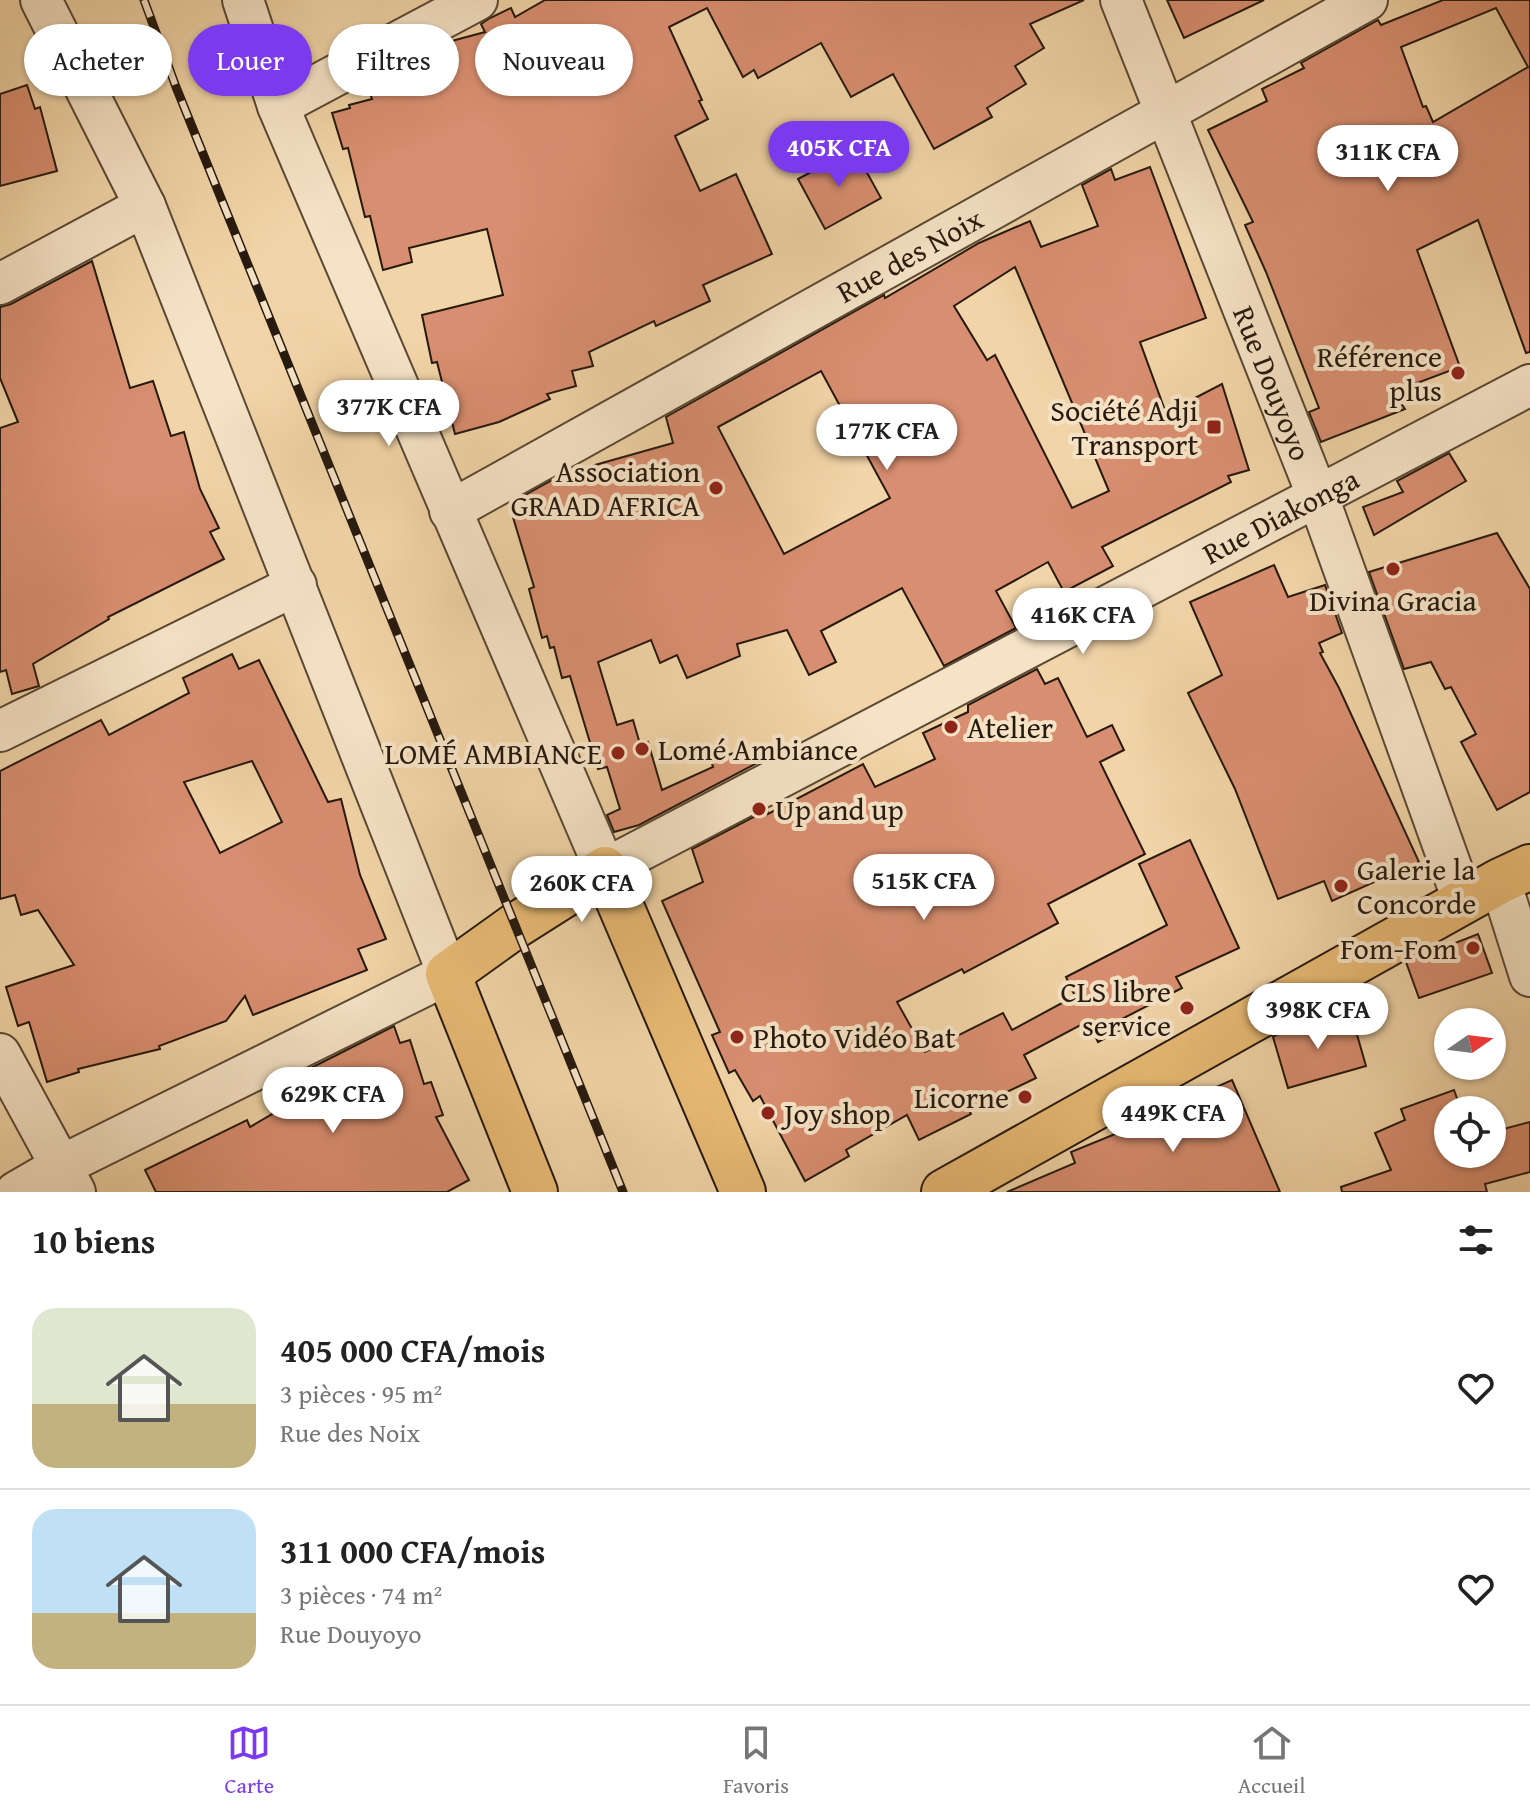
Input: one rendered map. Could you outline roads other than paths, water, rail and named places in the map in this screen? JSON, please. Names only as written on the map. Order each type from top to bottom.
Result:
[{"type":"main road","points":[[535,1192],[448,974],[515,926],[605,869],[743,1192]]},
{"type":"main road","points":[[944,1192],[1498,884]]},
{"type":"street","points":[[16,1192],[68,1179],[448,974],[145,206],[41,0]]},
{"type":"street","points":[[243,0],[278,106],[605,869]]},
{"type":"street","points":[[278,106],[477,0]]},
{"type":"street","name":"Rue Douyoyo","points":[[1121,0],[1318,497],[1498,884],[1530,976]]},
{"type":"street","name":"Rue des Noix","points":[[450,511],[1367,0]]},
{"type":"street","points":[[0,284],[145,206]]},
{"type":"street","name":"Rue Diakonga","points":[[605,869],[1530,385]]},
{"type":"street","points":[[0,731],[296,585]]},
{"type":"street","points":[[0,1054],[68,1179]]},
{"type":"railway","points":[[144,0],[176,87],[623,1192]]},
{"type":"place","name":"Référence plus","points":[[1458,373]]},
{"type":"place","name":"Société Adji Transport","points":[[1214,427]]},
{"type":"place","name":"Association GRAAD AFRICA","points":[[716,488]]},
{"type":"place","name":"Divina Gracia","points":[[1393,569]]},
{"type":"place","name":"Atelier","points":[[951,727]]},
{"type":"place","name":"Lomé Ambiance","points":[[642,749]]},
{"type":"place","name":"LOMÉ AMBIANCE","points":[[618,753]]},
{"type":"place","name":"Up and up","points":[[759,809]]},
{"type":"place","name":"Galerie la Concorde","points":[[1341,886]]},
{"type":"place","name":"Fom-Fom","points":[[1473,948]]},
{"type":"place","name":"CLS libre service","points":[[1187,1008]]},
{"type":"place","name":"Photo Vidéo Bat","points":[[737,1037]]},
{"type":"place","name":"Licorne","points":[[1025,1097]]},
{"type":"place","name":"Joy shop","points":[[768,1113]]}]
